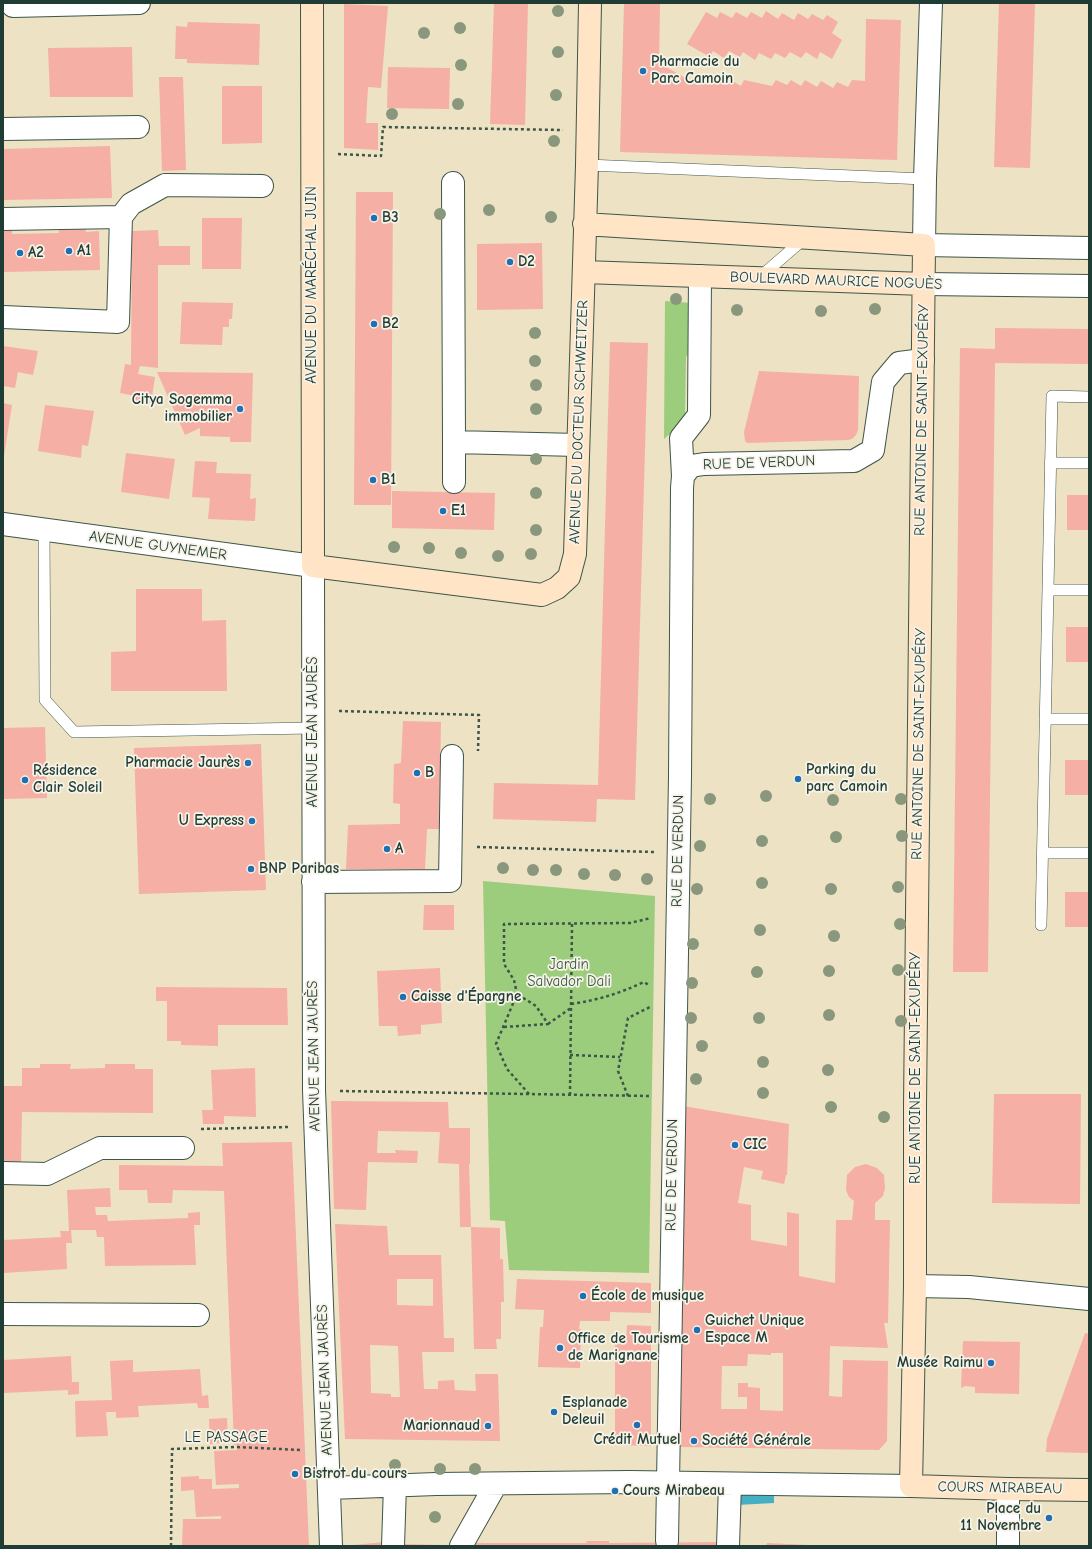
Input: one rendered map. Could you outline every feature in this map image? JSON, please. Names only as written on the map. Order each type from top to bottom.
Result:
[{"type":"main road","name":"AVENUE DU MARÉCHAL JUIN","points":[[312,3],[313,566]]},
{"type":"main road","name":"AVENUE DU DOCTEUR SCHWEITZER","points":[[313,566],[542,595],[557,588],[569,577],[576,554],[584,224],[588,131],[590,3]]},
{"type":"main road","points":[[584,224],[924,245]]},
{"type":"main road","name":"RUE ANTOINE DE SAINT-EXUPÉRY","points":[[911,1486],[915,1286],[915,1106],[924,245]]},
{"type":"main road","name":"BOULEVARD MAURICE NOGUÈS","points":[[584,272],[924,284]]},
{"type":"main road","name":"COURS MIRABEAU","points":[[911,1486],[1008,1490],[1089,1490]]},
{"type":"street","points":[[13,6],[139,3]]},
{"type":"street","name":"RUE ANTOINE DE SAINT-EXUPÉRY","points":[[924,245],[931,3]]},
{"type":"street","points":[[3,128],[138,127]]},
{"type":"street","points":[[453,183],[454,482]]},
{"type":"street","points":[[3,317],[118,322],[121,217],[131,204],[165,185],[262,186]]},
{"type":"street","points":[[3,219],[121,217]]},
{"type":"street","points":[[924,245],[1089,248]]},
{"type":"street","points":[[683,476],[681,438],[699,415],[700,276]]},
{"type":"street","name":"BOULEVARD MAURICE NOGUÈS","points":[[924,284],[1089,286]]},
{"type":"street","name":"RUE DE VERDUN","points":[[667,1542],[673,1096],[672,998],[677,911],[683,476],[691,466],[854,461],[873,450],[883,382],[899,363],[923,360]]},
{"type":"street","points":[[454,442],[578,445]]},
{"type":"street","name":"AVENUE GUYNEMER","points":[[3,524],[313,566]]},
{"type":"street","name":"AVENUE JEAN JAURÈS","points":[[313,566],[314,1090],[331,1546]]},
{"type":"street","points":[[313,882],[450,881],[452,756]]},
{"type":"street","points":[[3,1172],[47,1174],[100,1148],[184,1148]]},
{"type":"street","points":[[915,1286],[969,1287],[1089,1299]]},
{"type":"street","points":[[3,1314],[198,1315]]},
{"type":"street","points":[[329,1488],[395,1485],[668,1482],[911,1486]]},
{"type":"street","points":[[463,1543],[496,1484]]},
{"type":"street","points":[[728,1543],[730,1484]]},
{"type":"street","points":[[393,1544],[395,1485]]},
{"type":"street","points":[[1008,1490],[1008,1546]]},
{"type":"lane","points":[[587,165],[925,179]]},
{"type":"lane","points":[[758,278],[805,238]]},
{"type":"lane","points":[[1041,925],[1052,396],[1089,397]]},
{"type":"lane","points":[[1050,463],[1089,463]]},
{"type":"lane","points":[[44,530],[45,700],[74,732],[313,719]]},
{"type":"lane","points":[[1048,590],[1089,590]]},
{"type":"lane","points":[[1045,718],[1089,719]]},
{"type":"lane","points":[[1042,853],[1089,853]]},
{"type":"path","points":[[312,154],[381,156],[383,127],[588,131]]},
{"type":"path","points":[[313,719],[479,715],[478,754]]},
{"type":"path","points":[[476,847],[678,852]]},
{"type":"path","points":[[529,1094],[507,1069],[496,1044],[517,994],[514,980],[504,964],[504,924],[630,923],[677,911]]},
{"type":"path","points":[[570,1095],[572,924]]},
{"type":"path","points":[[571,1004],[601,999],[625,991],[644,982],[672,998]]},
{"type":"path","points":[[517,994],[536,1006],[548,1024]]},
{"type":"path","points":[[628,1096],[618,1071],[628,1018],[672,998]]},
{"type":"path","points":[[504,1027],[548,1024],[570,1008]]},
{"type":"path","points":[[570,1055],[620,1057]]},
{"type":"path","points":[[314,1090],[673,1096]]},
{"type":"path","points":[[184,1148],[183,1129],[315,1126]]},
{"type":"path","name":"LE PASSAGE","points":[[171,1546],[172,1449],[237,1447],[304,1450]]},
{"type":"green space","points":[[665,301],[693,303],[694,346],[686,357],[685,420],[664,439]]},
{"type":"green space","name":"Jardin Salvador Dali","points":[[483,881],[655,896],[649,1273],[509,1270],[505,1221],[490,1220]]},
{"type":"water","points":[[736,1488],[774,1488],[774,1503],[737,1505]]},
{"type":"building","points":[[494,3],[528,3],[525,125],[490,124]]},
{"type":"building","points":[[624,3],[660,3],[659,63],[696,84],[699,78],[710,85],[714,79],[725,85],[729,79],[741,86],[744,80],[772,86],[776,80],[787,85],[791,80],[801,86],[805,80],[817,87],[821,81],[833,88],[837,82],[848,87],[852,80],[865,81],[866,19],[901,20],[897,160],[620,152]]},
{"type":"building","points":[[999,3],[1035,3],[1030,168],[994,167]]},
{"type":"building","points":[[344,4],[388,6],[381,88],[368,87],[366,123],[378,123],[378,150],[344,148]]},
{"type":"building","points":[[766,11],[778,19],[782,13],[794,20],[798,13],[808,19],[812,14],[823,20],[827,15],[838,22],[832,33],[842,40],[832,59],[820,52],[817,59],[806,52],[801,58],[790,52],[785,58],[775,53],[771,59],[759,53],[755,60],[743,52],[740,57],[729,51],[724,58],[713,51],[710,57],[687,44],[706,12],[717,18],[720,12],[732,18],[736,12],[747,18],[751,12],[762,18]]},
{"type":"building","points":[[188,22],[260,24],[259,65],[187,63],[187,59],[175,59],[176,26],[187,27]]},
{"type":"building","points":[[132,47],[133,97],[50,97],[48,48]]},
{"type":"building","points":[[388,67],[450,68],[449,109],[387,108]]},
{"type":"building","points":[[159,77],[183,77],[186,170],[162,171]]},
{"type":"building","points":[[222,86],[262,86],[262,143],[222,144]]},
{"type":"building","points":[[110,146],[112,198],[3,200],[3,149]]},
{"type":"building","points":[[356,192],[393,192],[391,505],[354,505]]},
{"type":"building","points":[[202,218],[242,218],[241,269],[202,269]]},
{"type":"building","name":"A1","points":[[85,227],[86,232],[99,231],[100,270],[3,272],[3,230],[12,230],[12,234],[59,233],[58,228]]},
{"type":"building","points":[[158,230],[159,246],[190,246],[190,265],[158,265],[158,368],[140,366],[138,374],[155,377],[151,403],[133,401],[135,396],[120,393],[125,364],[131,365],[132,231]]},
{"type":"building","name":"D2","points":[[542,243],[543,309],[477,310],[477,244]]},
{"type":"building","points":[[182,302],[233,303],[232,319],[229,319],[229,327],[223,327],[222,345],[180,344]]},
{"type":"building","points":[[995,328],[1089,329],[1089,364],[995,363],[988,972],[953,972],[960,348],[995,349]]},
{"type":"building","points":[[610,342],[648,343],[635,800],[597,799],[596,822],[493,819],[494,783],[598,785]]},
{"type":"building","points":[[3,346],[38,351],[33,375],[18,372],[15,388],[3,386]]},
{"type":"building","points":[[759,371],[859,376],[858,430],[856,435],[852,439],[848,440],[747,443],[745,441],[744,432]]},
{"type":"building","points":[[157,372],[253,373],[251,442],[230,442],[230,437],[200,436],[200,428],[185,435]]},
{"type":"building","points":[[3,403],[12,405],[4,456],[3,456]]},
{"type":"building","points":[[45,405],[94,411],[88,446],[82,445],[81,458],[38,451]]},
{"type":"building","points":[[126,453],[175,459],[169,499],[121,492]]},
{"type":"building","points":[[195,461],[217,462],[216,473],[251,474],[250,499],[256,498],[255,521],[208,519],[210,498],[192,497]]},
{"type":"building","name":"E1","points":[[392,491],[495,493],[494,530],[392,528]]},
{"type":"building","points":[[1067,495],[1089,495],[1089,530],[1067,530]]},
{"type":"building","points":[[136,589],[202,589],[202,621],[226,620],[227,691],[111,691],[111,652],[136,651]]},
{"type":"building","points":[[1066,627],[1089,627],[1089,662],[1066,662]]},
{"type":"building","points":[[403,721],[441,722],[439,829],[427,829],[425,869],[346,869],[348,825],[400,824],[400,804],[393,803],[394,764],[401,763]]},
{"type":"building","name":"Résidence Clair Soleil","points":[[45,727],[47,798],[3,799],[3,728]]},
{"type":"building","points":[[261,744],[266,890],[139,894],[134,748]]},
{"type":"building","points":[[1065,760],[1089,760],[1089,795],[1065,795]]},
{"type":"building","points":[[1065,892],[1089,892],[1089,927],[1065,927]]},
{"type":"building","points":[[424,905],[454,905],[454,930],[423,930]]},
{"type":"building","name":"Caisse d'Épargne","points":[[440,968],[442,1023],[421,1025],[421,1034],[398,1036],[397,1026],[379,1026],[377,971]]},
{"type":"building","points":[[156,987],[287,988],[288,1025],[218,1025],[218,1046],[181,1045],[181,1041],[167,1041],[167,1001],[156,1001]]},
{"type":"building","points":[[40,1064],[71,1064],[70,1069],[105,1068],[105,1064],[135,1064],[135,1069],[153,1069],[153,1113],[22,1112],[21,1162],[3,1162],[3,1086],[22,1086],[22,1068],[40,1068]]},
{"type":"building","points":[[255,1068],[256,1117],[224,1116],[224,1124],[203,1124],[202,1110],[213,1110],[211,1070]]},
{"type":"building","points":[[994,1094],[1081,1094],[1080,1204],[992,1203]]},
{"type":"building","points":[[331,1101],[448,1102],[449,1128],[470,1128],[469,1164],[471,1227],[460,1227],[459,1164],[438,1163],[440,1132],[378,1131],[377,1153],[396,1153],[395,1150],[418,1151],[417,1163],[368,1162],[366,1210],[334,1209]]},
{"type":"building","points":[[683,1106],[789,1124],[787,1175],[784,1184],[761,1179],[763,1171],[744,1167],[738,1203],[751,1205],[751,1240],[787,1246],[787,1212],[799,1214],[799,1276],[835,1283],[836,1220],[852,1220],[854,1201],[849,1197],[846,1190],[847,1175],[855,1167],[866,1164],[877,1168],[884,1175],[885,1188],[883,1196],[875,1203],[875,1220],[890,1220],[888,1323],[884,1323],[888,1348],[830,1346],[829,1396],[842,1397],[843,1360],[888,1361],[887,1441],[879,1450],[679,1447],[681,1297],[685,1297],[682,1254]],"holes":[[[771,1353],[783,1353],[783,1411],[760,1410],[760,1388],[748,1387],[748,1383],[738,1383],[738,1397],[747,1397],[747,1409],[721,1409],[722,1366],[747,1366],[748,1354],[771,1355]]]},
{"type":"building","points":[[292,1142],[309,1546],[182,1546],[183,1519],[221,1519],[221,1516],[196,1517],[194,1490],[181,1491],[181,1477],[199,1476],[199,1479],[212,1479],[212,1489],[239,1488],[239,1484],[216,1485],[214,1451],[237,1450],[237,1445],[234,1445],[224,1191],[173,1190],[172,1203],[148,1203],[147,1190],[119,1190],[119,1165],[223,1166],[222,1143]]},
{"type":"building","points":[[110,1188],[111,1207],[95,1207],[96,1215],[107,1215],[108,1221],[188,1218],[188,1213],[200,1212],[200,1225],[194,1225],[196,1265],[105,1266],[104,1237],[97,1237],[96,1230],[71,1230],[72,1243],[66,1243],[67,1269],[3,1273],[3,1240],[61,1237],[60,1231],[69,1231],[67,1190]]},
{"type":"building","points":[[335,1224],[387,1226],[389,1255],[441,1255],[444,1338],[454,1338],[454,1352],[422,1352],[424,1389],[438,1389],[438,1381],[454,1380],[455,1390],[476,1391],[475,1374],[498,1374],[500,1441],[345,1439]],"holes":[[[397,1279],[433,1279],[433,1306],[397,1305]],[[370,1345],[398,1346],[400,1397],[391,1397],[391,1394],[371,1393]]]},
{"type":"building","points":[[471,1227],[500,1228],[500,1259],[503,1259],[504,1302],[501,1302],[501,1339],[496,1339],[497,1349],[474,1349]]},
{"type":"building","name":"École de musique","points":[[517,1279],[651,1283],[651,1313],[610,1312],[610,1321],[580,1321],[580,1368],[538,1367],[540,1327],[543,1327],[544,1310],[515,1309]]},
{"type":"building","points":[[627,1325],[651,1326],[651,1446],[615,1445],[615,1341],[626,1341]]},
{"type":"building","points":[[1085,1333],[1089,1334],[1089,1453],[1046,1452],[1047,1439]]},
{"type":"building","name":"Musée Raimu","points":[[963,1341],[1020,1342],[1019,1394],[975,1393],[975,1387],[965,1386],[961,1388]]},
{"type":"building","points":[[71,1356],[72,1382],[79,1382],[79,1394],[68,1395],[68,1390],[3,1393],[3,1360]]},
{"type":"building","points":[[133,1360],[133,1372],[200,1369],[202,1396],[208,1395],[209,1408],[198,1408],[197,1403],[138,1406],[139,1417],[116,1418],[116,1412],[106,1412],[108,1436],[76,1437],[75,1401],[112,1400],[110,1361]]},
{"type":"building","points":[[227,1418],[228,1442],[210,1444],[209,1419]]},
{"type":"building","points":[[586,1541],[609,1541],[609,1543],[722,1542],[722,1546],[473,1546],[475,1543],[587,1543]]},
{"type":"building","points":[[385,1542],[385,1546],[353,1546],[353,1545]]},
{"type":"building","points":[[767,1543],[809,1545],[809,1546],[766,1546]]},
{"type":"building","points":[[401,1544],[445,1545],[445,1546],[401,1546]]},
{"type":"place","name":"Pharmacie du Parc Camoin","points":[[643,71]]},
{"type":"place","name":"B3","points":[[374,218]]},
{"type":"place","name":"A1","points":[[69,251]]},
{"type":"place","name":"A2","points":[[20,253]]},
{"type":"place","name":"D2","points":[[510,262]]},
{"type":"place","name":"B2","points":[[374,324]]},
{"type":"place","name":"Citya Sogemma immobilier","points":[[240,409]]},
{"type":"place","name":"B1","points":[[373,480]]},
{"type":"place","name":"E1","points":[[443,511]]},
{"type":"place","name":"Pharmacie Jaurès","points":[[248,763]]},
{"type":"place","name":"B","points":[[417,773]]},
{"type":"place","name":"Parking du parc Camoin","points":[[798,779]]},
{"type":"place","name":"Résidence Clair Soleil","points":[[25,780]]},
{"type":"place","name":"U Express","points":[[252,821]]},
{"type":"place","name":"A","points":[[387,849]]},
{"type":"place","name":"BNP Paribas","points":[[251,869]]},
{"type":"place","name":"Caisse d'Épargne","points":[[403,997]]},
{"type":"place","name":"CIC","points":[[735,1145]]},
{"type":"place","name":"École de musique","points":[[583,1296]]},
{"type":"place","name":"Guichet Unique Espace M","points":[[697,1330]]},
{"type":"place","name":"Office de Tourisme de Marignane","points":[[560,1348]]},
{"type":"place","name":"Musée Raimu","points":[[991,1363]]},
{"type":"place","name":"Esplanade Deleuil","points":[[554,1412]]},
{"type":"place","name":"Crédit Mutuel","points":[[637,1425]]},
{"type":"place","name":"Marionnaud","points":[[488,1426]]},
{"type":"place","name":"Société Générale","points":[[694,1441]]},
{"type":"place","name":"Bistrot du cours","points":[[295,1474]]},
{"type":"place","name":"Cours Mirabeau","points":[[615,1491]]},
{"type":"place","name":"Place du 11 Novembre","points":[[1049,1518]]}]
